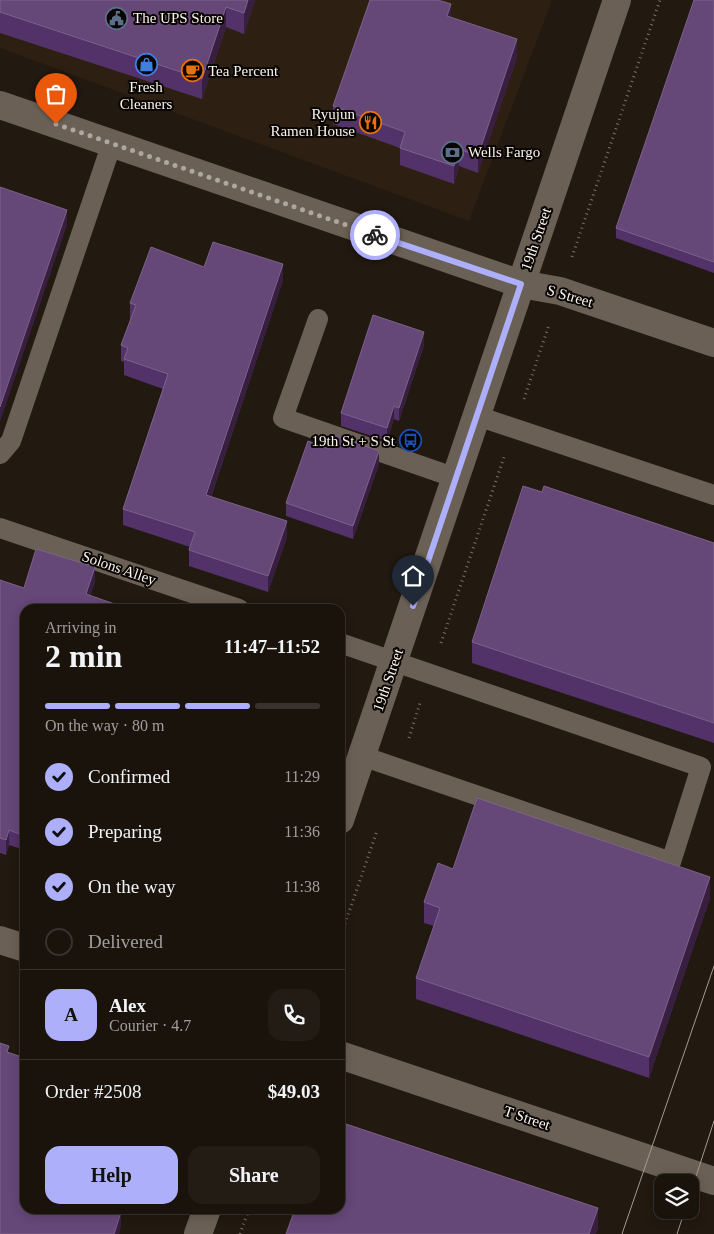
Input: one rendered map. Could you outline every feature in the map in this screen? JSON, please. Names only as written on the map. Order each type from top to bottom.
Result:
[{"type":"street","name":"19th Street","points":[[345,805],[617,0]]},
{"type":"street","name":"S Street","points":[[0,105],[521,284],[560,291],[714,343]]},
{"type":"street","points":[[0,940],[20,946]]},
{"type":"street","name":"T Street","points":[[345,1057],[714,1182]]},
{"type":"street","points":[[198,1234],[205,1214]]},
{"type":"lane","points":[[0,454],[11,441],[112,143]]},
{"type":"lane","points":[[318,319],[283,418],[456,478]]},
{"type":"lane","points":[[477,416],[714,495]]},
{"type":"lane","name":"Solons Alley","points":[[0,528],[224,604]]},
{"type":"lane","points":[[345,645],[701,767],[671,862],[362,756]]},
{"type":"path","points":[[398,769],[660,0]]},
{"type":"path","points":[[345,924],[379,825]]},
{"type":"path","points":[[240,1234],[246,1214]]},
{"type":"shaded area","points":[[0,0],[552,0],[469,221],[0,48]]},
{"type":"building","points":[[0,0],[248,0],[244,13],[226,7],[202,79],[0,12]]},
{"type":"building","points":[[370,0],[438,0],[451,4],[447,16],[517,39],[478,156],[459,149],[454,166],[400,148],[405,132],[333,106]]},
{"type":"building","points":[[694,0],[714,0],[714,262],[616,228]]},
{"type":"building","points":[[0,187],[67,210],[0,407]]},
{"type":"building","points":[[213,242],[283,264],[206,495],[287,521],[268,576],[189,550],[195,532],[123,509],[168,374],[124,359],[128,348],[121,345],[136,305],[130,303],[151,247],[204,267]]},
{"type":"building","points":[[373,315],[424,332],[399,408],[394,406],[387,428],[341,413]]},
{"type":"building","points":[[334,435],[379,451],[353,526],[286,503],[308,441],[329,449]]},
{"type":"building","points":[[523,486],[542,492],[544,486],[714,543],[714,723],[472,642]]},
{"type":"building","points":[[36,549],[95,567],[86,594],[115,604],[20,604],[20,834],[9,830],[6,840],[0,838],[0,580],[24,588]]},
{"type":"building","points":[[477,798],[710,877],[649,1057],[416,978],[440,908],[424,902],[438,863],[453,869]]},
{"type":"building","points":[[0,1043],[9,1046],[7,1052],[20,1056],[20,1214],[120,1214],[114,1234],[0,1234]]},
{"type":"building","points":[[345,1124],[598,1208],[589,1234],[286,1234],[293,1214],[345,1214]]},
{"type":"tram line","points":[[622,1234],[714,966]]},
{"type":"tram line","points":[[697,1174],[714,1121]]},
{"type":"tram line","points":[[677,1234],[682,1219]]},
{"type":"way so far","points":[[56,124],[375,235]]},
{"type":"place","name":"The UPS Store","points":[[117,18]]},
{"type":"place","name":"Fresh Cleaners","points":[[146,64]]},
{"type":"place","name":"Tea Percent","points":[[192,71]]},
{"type":"place","name":"Ryujun Ramen House","points":[[371,123]]},
{"type":"place","name":"Wells Fargo","points":[[452,152]]},
{"type":"place","name":"19th St + S St","points":[[411,441]]},
{"type":"route","points":[[375,235],[521,284],[413,606]]}]
